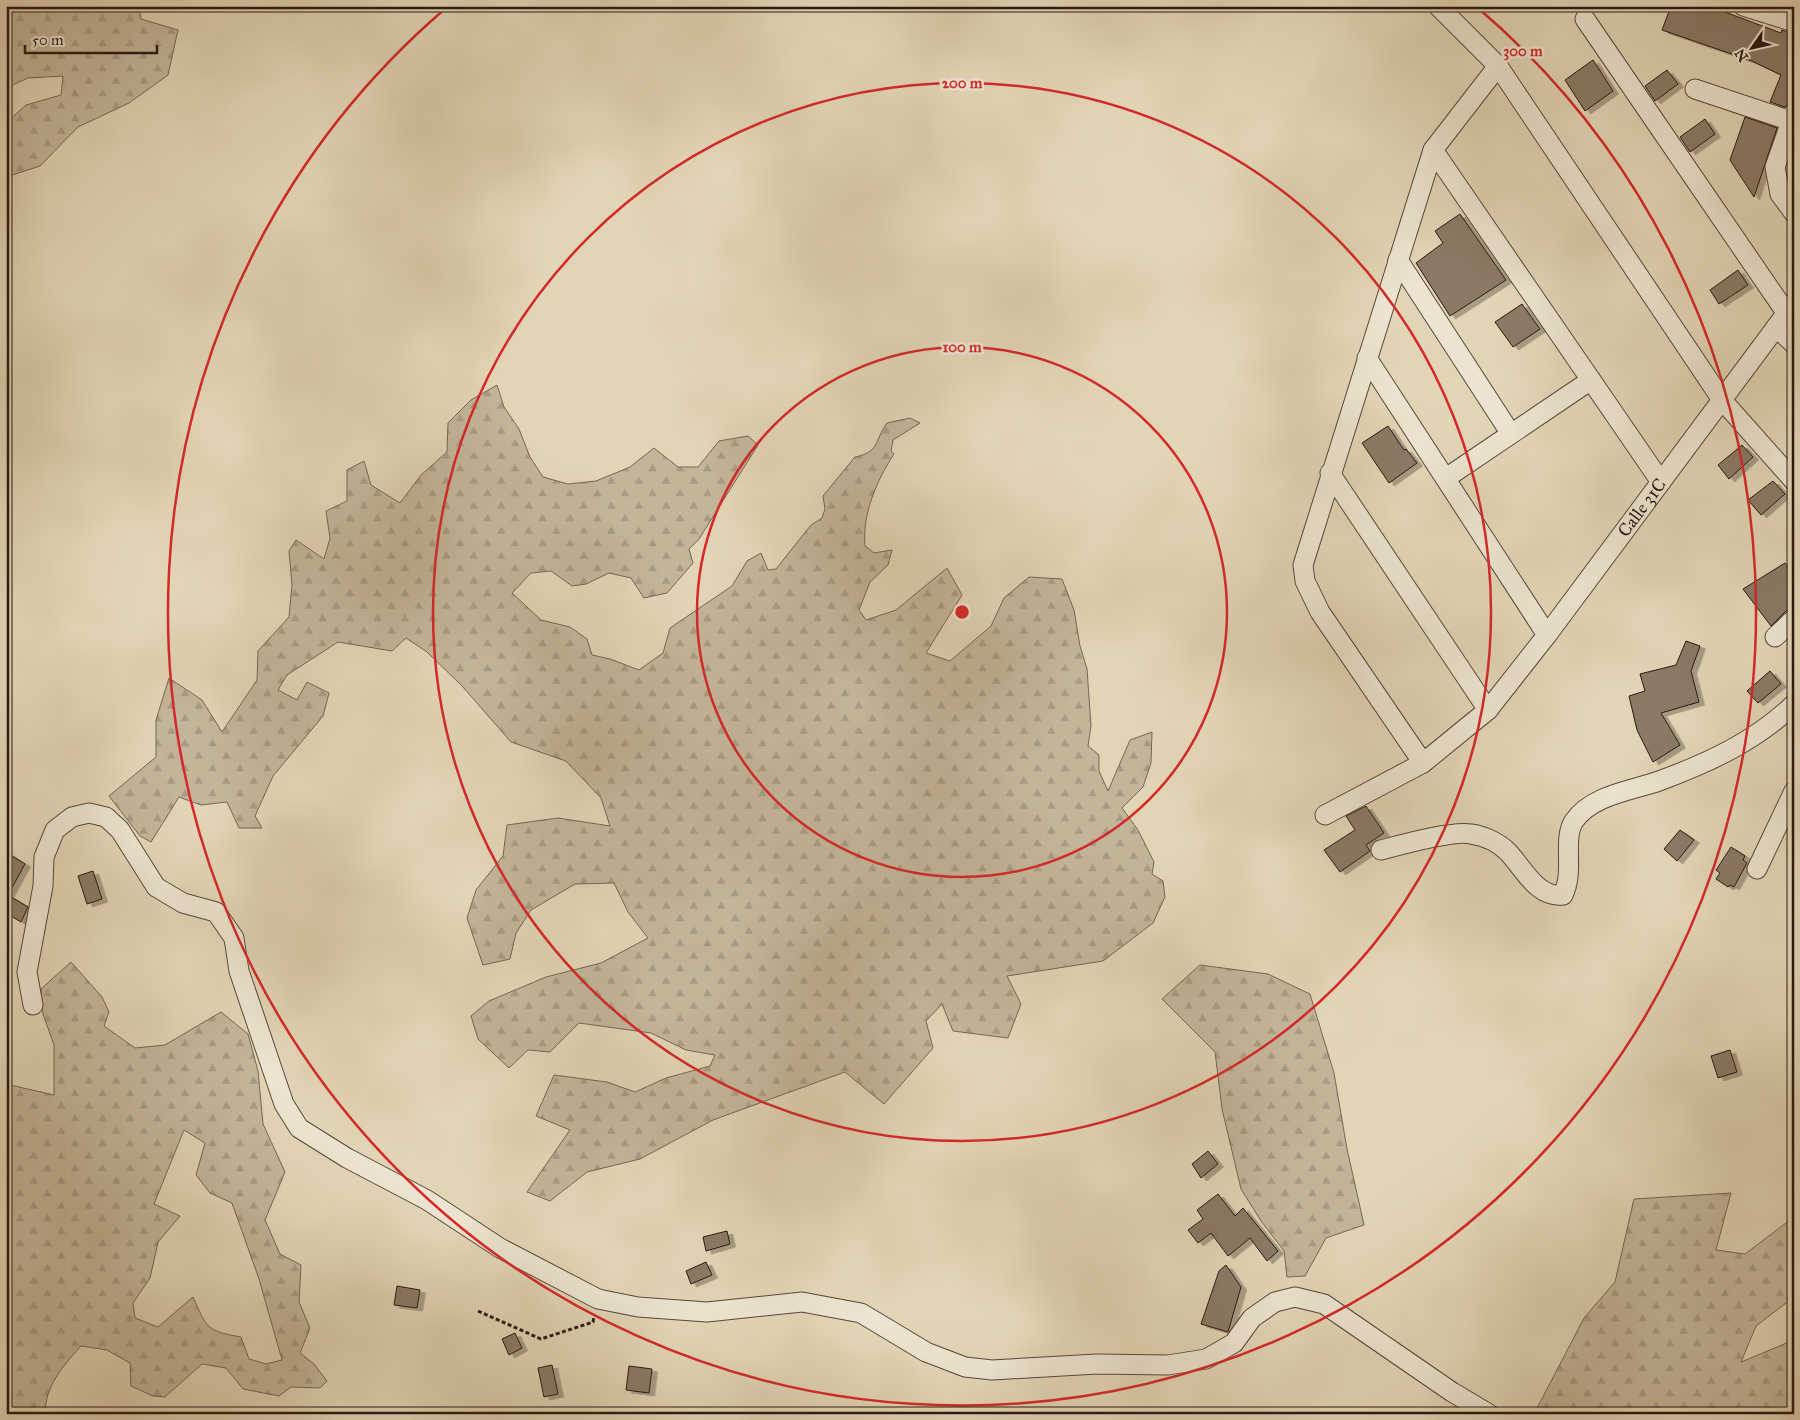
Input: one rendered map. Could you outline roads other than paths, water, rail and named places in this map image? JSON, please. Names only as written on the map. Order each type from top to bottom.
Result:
[{"type":"street","points":[[1438,6],[1498,66],[1722,400],[1794,481]]},
{"type":"street","points":[[1743,6],[1794,22]]},
{"type":"street","points":[[1585,19],[1786,315],[1794,344]]},
{"type":"street","points":[[1423,763],[1320,612],[1305,581],[1303,565],[1330,472],[1433,150],[1498,66]]},
{"type":"street","points":[[1695,88],[1792,117],[1775,167],[1780,194],[1794,213]]},
{"type":"street","points":[[1433,150],[1661,482]]},
{"type":"street","points":[[1398,260],[1511,434]]},
{"type":"street","name":"Calle 31C","points":[[1325,815],[1423,763],[1488,710],[1547,635],[1786,315]]},
{"type":"street","points":[[1368,358],[1547,635]]},
{"type":"street","points":[[1446,478],[1590,380]]},
{"type":"street","points":[[1330,472],[1488,710]]},
{"type":"street","points":[[1775,637],[1794,619]]},
{"type":"street","points":[[1381,850],[1431,838],[1470,833],[1495,842],[1508,852],[1536,886],[1552,896],[1563,895],[1568,886],[1568,834],[1574,821],[1588,808],[1624,792],[1658,782],[1745,743],[1765,730],[1794,704]]},
{"type":"street","points":[[1757,869],[1794,791]]},
{"type":"street","points":[[33,1005],[28,972],[43,886],[44,857],[55,830],[72,817],[89,813],[106,816],[120,830],[156,887],[183,903],[216,912],[234,938],[239,971],[284,1104],[299,1128],[348,1158],[427,1200],[500,1248],[598,1298],[638,1308],[707,1312],[802,1302],[861,1314],[926,1352],[965,1367],[992,1370],[1097,1364],[1168,1366],[1206,1359],[1234,1343],[1252,1318],[1275,1302],[1295,1297],[1324,1304],[1452,1392],[1489,1414]]}]
